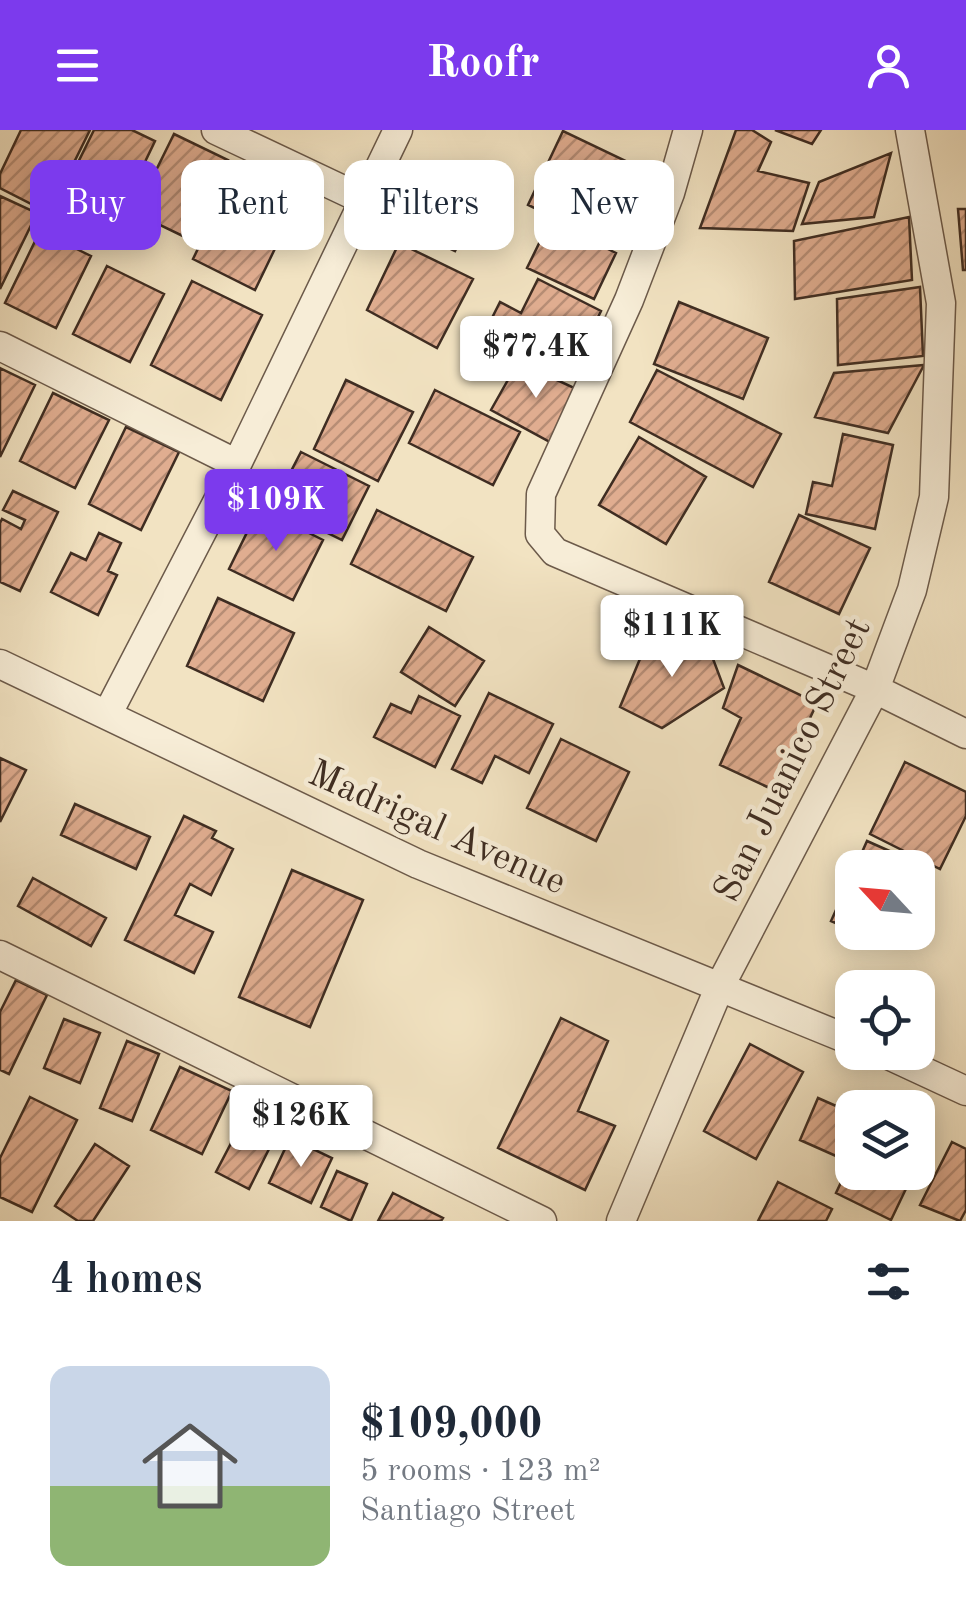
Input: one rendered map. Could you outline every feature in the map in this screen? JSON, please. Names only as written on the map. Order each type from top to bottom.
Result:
[{"type":"street","points":[[216,130],[344,191]]},
{"type":"street","points":[[383,160],[398,130]]},
{"type":"street","points":[[688,130],[670,193],[629,300],[541,494],[540,534],[555,552],[875,689],[966,734]]},
{"type":"street","name":"San Juanico Street","points":[[621,1221],[720,986],[875,689],[912,590],[953,427],[942,303],[910,130]]},
{"type":"street","points":[[107,715],[238,464],[344,242]]},
{"type":"street","points":[[0,346],[238,464]]},
{"type":"street","name":"Madrigal Avenue","points":[[0,664],[418,864],[835,1033]]},
{"type":"street","points":[[0,955],[542,1221]]},
{"type":"street","points":[[921,1070],[966,1091]]},
{"type":"building","points":[[21,130],[90,130],[75,160],[30,160],[30,203],[0,188],[0,174]]},
{"type":"building","points":[[94,130],[132,130],[155,141],[146,160],[79,160]]},
{"type":"building","points":[[736,130],[752,130],[771,142],[758,171],[809,183],[793,231],[700,228]]},
{"type":"building","points":[[775,130],[821,130],[812,144]]},
{"type":"building","points":[[563,131],[624,160],[549,160]]},
{"type":"building","points":[[174,134],[228,160],[181,160],[181,235],[161,226],[161,160]]},
{"type":"building","points":[[891,153],[874,217],[802,224],[819,182]]},
{"type":"building","points":[[0,196],[30,210],[30,227],[0,289]]},
{"type":"building","points":[[958,209],[966,209],[966,270],[963,270]]},
{"type":"building","points":[[909,217],[912,280],[795,299],[794,241]]},
{"type":"building","points":[[31,250],[79,250],[91,256],[56,328],[5,303]]},
{"type":"building","points":[[197,250],[274,250],[255,290],[193,259]]},
{"type":"building","points":[[396,250],[413,250],[473,279],[437,348],[367,310]]},
{"type":"building","points":[[536,250],[616,253],[594,299],[527,268]]},
{"type":"building","points":[[107,266],[164,294],[130,362],[73,334]]},
{"type":"building","points":[[538,279],[601,311],[573,368],[488,326],[500,302],[521,313]]},
{"type":"building","points":[[192,281],[262,315],[221,400],[151,365]]},
{"type":"building","points":[[920,287],[923,356],[838,365],[837,299]]},
{"type":"building","points":[[679,302],[768,338],[743,399],[654,364]]},
{"type":"building","points":[[518,362],[583,392],[550,442],[491,410]]},
{"type":"building","points":[[924,365],[888,433],[815,417],[834,373]]},
{"type":"building","points":[[0,368],[35,385],[0,457]]},
{"type":"building","points":[[657,370],[781,434],[753,487],[630,422]]},
{"type":"building","points":[[346,380],[413,412],[378,481],[314,449]]},
{"type":"building","points":[[435,390],[520,432],[493,485],[409,443]]},
{"type":"building","points":[[53,393],[109,420],[75,488],[20,461]]},
{"type":"building","points":[[126,427],[179,452],[141,530],[89,504]]},
{"type":"building","points":[[843,434],[893,445],[875,529],[806,514],[813,482],[832,486]]},
{"type":"building","points":[[639,437],[706,477],[666,544],[599,505]]},
{"type":"building","points":[[301,452],[369,486],[342,540],[273,506]]},
{"type":"building","points":[[13,491],[58,512],[20,591],[0,582],[0,523],[2,519],[21,529],[25,520],[3,510]]},
{"type":"building","points":[[259,508],[323,540],[293,600],[229,569]]},
{"type":"building","points":[[377,510],[473,557],[446,611],[351,564]]},
{"type":"building","points":[[799,515],[870,548],[839,614],[769,582]]},
{"type":"building","points":[[99,533],[121,543],[108,571],[117,575],[98,615],[51,592],[71,553],[86,560]]},
{"type":"building","points":[[218,598],[294,633],[263,701],[187,666]]},
{"type":"building","points":[[429,627],[484,661],[455,706],[401,672]]},
{"type":"building","points":[[704,635],[724,688],[662,728],[620,707],[647,642]]},
{"type":"building","points":[[738,665],[817,703],[776,791],[720,765],[741,718],[723,708]]},
{"type":"building","points":[[489,693],[553,724],[529,773],[495,756],[482,783],[452,769]]},
{"type":"building","points":[[419,696],[460,716],[435,767],[374,737],[391,704],[411,713]]},
{"type":"building","points":[[561,739],[629,772],[596,841],[527,808]]},
{"type":"building","points":[[0,758],[26,770],[0,822]]},
{"type":"building","points":[[905,762],[966,792],[966,816],[940,869],[935,866],[935,850],[902,850],[870,834]]},
{"type":"building","points":[[75,804],[150,837],[136,869],[61,835]]},
{"type":"building","points":[[184,816],[216,831],[212,838],[233,849],[211,895],[190,884],[175,915],[213,932],[194,973],[125,940]]},
{"type":"building","points":[[867,841],[887,850],[863,850]]},
{"type":"building","points":[[292,870],[363,900],[310,1027],[239,997]]},
{"type":"building","points":[[33,878],[106,918],[91,946],[18,906]]},
{"type":"building","points":[[16,980],[47,995],[9,1074],[0,1070],[0,1012]]},
{"type":"building","points":[[561,1018],[608,1041],[578,1111],[615,1126],[585,1190],[498,1148]]},
{"type":"building","points":[[64,1019],[100,1033],[80,1083],[44,1068]]},
{"type":"building","points":[[127,1041],[159,1054],[132,1121],[100,1108]]},
{"type":"building","points":[[750,1044],[803,1072],[756,1159],[704,1131]]},
{"type":"building","points":[[180,1067],[232,1091],[202,1154],[151,1130]]},
{"type":"building","points":[[30,1097],[77,1120],[32,1212],[0,1197],[0,1158]]},
{"type":"building","points":[[818,1098],[835,1106],[835,1156],[800,1140]]},
{"type":"building","points":[[251,1105],[283,1121],[249,1189],[216,1172]]},
{"type":"building","points":[[290,1138],[332,1158],[311,1203],[269,1183]]},
{"type":"building","points":[[952,1142],[966,1149],[966,1210],[960,1221],[920,1205],[928,1190],[935,1190],[935,1175]]},
{"type":"building","points":[[95,1144],[129,1166],[93,1221],[78,1221],[55,1206]]},
{"type":"building","points":[[337,1171],[367,1184],[351,1221],[321,1207]]},
{"type":"building","points":[[778,1182],[832,1209],[826,1221],[758,1221]]},
{"type":"building","points":[[837,1190],[905,1190],[891,1220],[836,1193]]},
{"type":"building","points":[[393,1193],[443,1218],[378,1221]]}]
